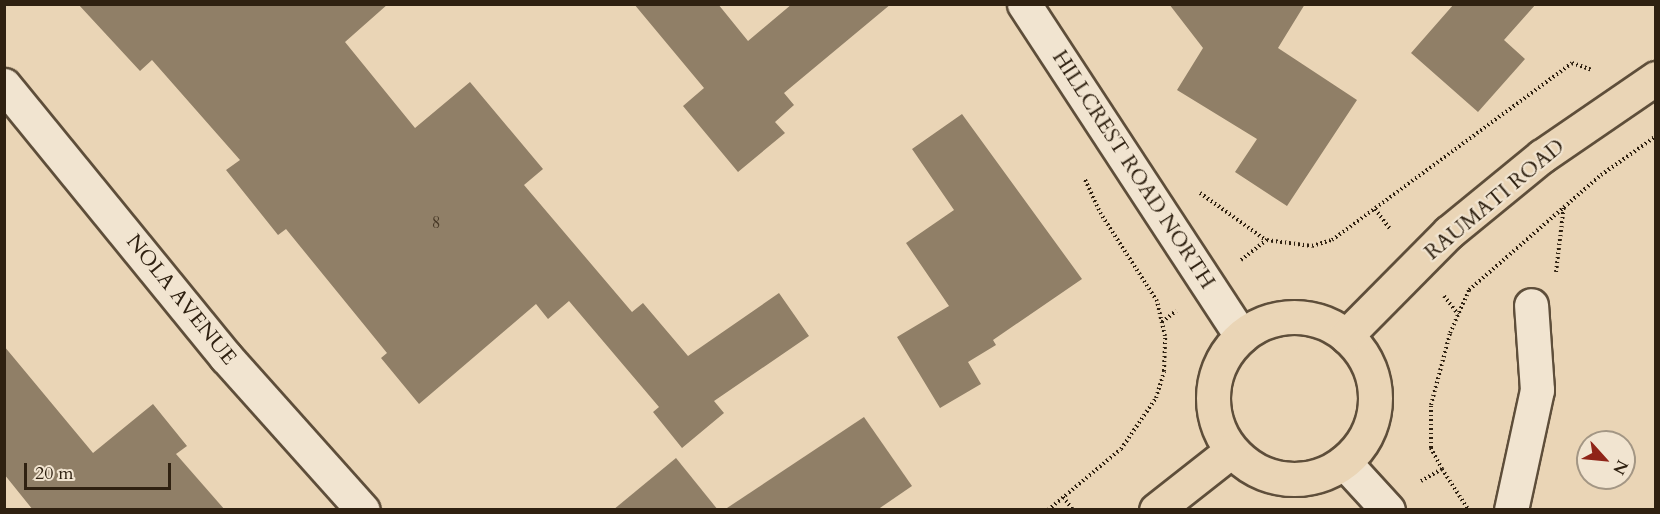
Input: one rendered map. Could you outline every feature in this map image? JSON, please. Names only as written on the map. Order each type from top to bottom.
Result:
[{"type":"main road","name":"RAUMATI ROAD","points":[[1346,336],[1449,232],[1542,156],[1656,78]]},
{"type":"main road","points":[[1305,317],[1346,336],[1365,361],[1375,399],[1371,423],[1344,462],[1322,475],[1273,478],[1231,451],[1217,429],[1212,404],[1224,355],[1241,336],[1271,321],[1305,317]]},
{"type":"main road","points":[[1156,510],[1231,451]]},
{"type":"street","name":"HILLCREST ROAD NORTH","points":[[1024,4],[1241,336]]},
{"type":"street","name":"NOLA AVENUE","points":[[4,85],[226,357],[363,510]]},
{"type":"street","points":[[1511,510],[1537,390],[1531,305]]},
{"type":"street","points":[[1344,462],[1388,510]]},
{"type":"path","points":[[1198,193],[1267,240],[1312,246],[1332,240],[1572,63],[1602,73]]},
{"type":"path","points":[[1048,510],[1121,449],[1156,398],[1164,371],[1162,322],[1156,301],[1086,186],[1084,169]]},
{"type":"path","points":[[1556,281],[1564,205]]},
{"type":"path","points":[[1375,209],[1388,226]]},
{"type":"path","points":[[1253,251],[1267,240]]},
{"type":"path","points":[[1447,300],[1458,314]]},
{"type":"path","points":[[1162,322],[1177,310]]},
{"type":"path","points":[[1442,469],[1468,510]]},
{"type":"path","points":[[1063,497],[1073,510]]},
{"type":"building","points":[[78,4],[388,4],[345,42],[415,128],[470,82],[543,169],[524,185],[632,312],[643,303],[688,356],[779,293],[809,336],[714,401],[724,413],[682,448],[653,412],[659,407],[569,301],[548,319],[536,304],[419,404],[381,358],[387,353],[286,229],[278,235],[226,170],[240,160],[152,60],[140,71]]},
{"type":"building","points":[[634,4],[718,4],[748,41],[792,4],[891,4],[784,93],[794,105],[775,122],[785,133],[738,172],[683,106],[704,88]]},
{"type":"building","points":[[1169,4],[1305,4],[1278,48],[1357,100],[1287,206],[1235,172],[1257,139],[1177,90],[1203,48]]},
{"type":"building","points":[[1454,4],[1536,4],[1504,40],[1525,59],[1478,112],[1411,53]]},
{"type":"building","points":[[962,114],[1082,279],[993,340],[996,345],[968,362],[981,384],[940,408],[897,337],[949,306],[906,243],[954,210],[912,149]]},
{"type":"building","points":[[4,346],[93,453],[153,404],[187,446],[176,454],[225,510],[33,510],[4,474]]},
{"type":"building","points":[[864,417],[912,486],[877,510],[724,510]]},
{"type":"building","points":[[676,458],[718,510],[613,510]]}]
